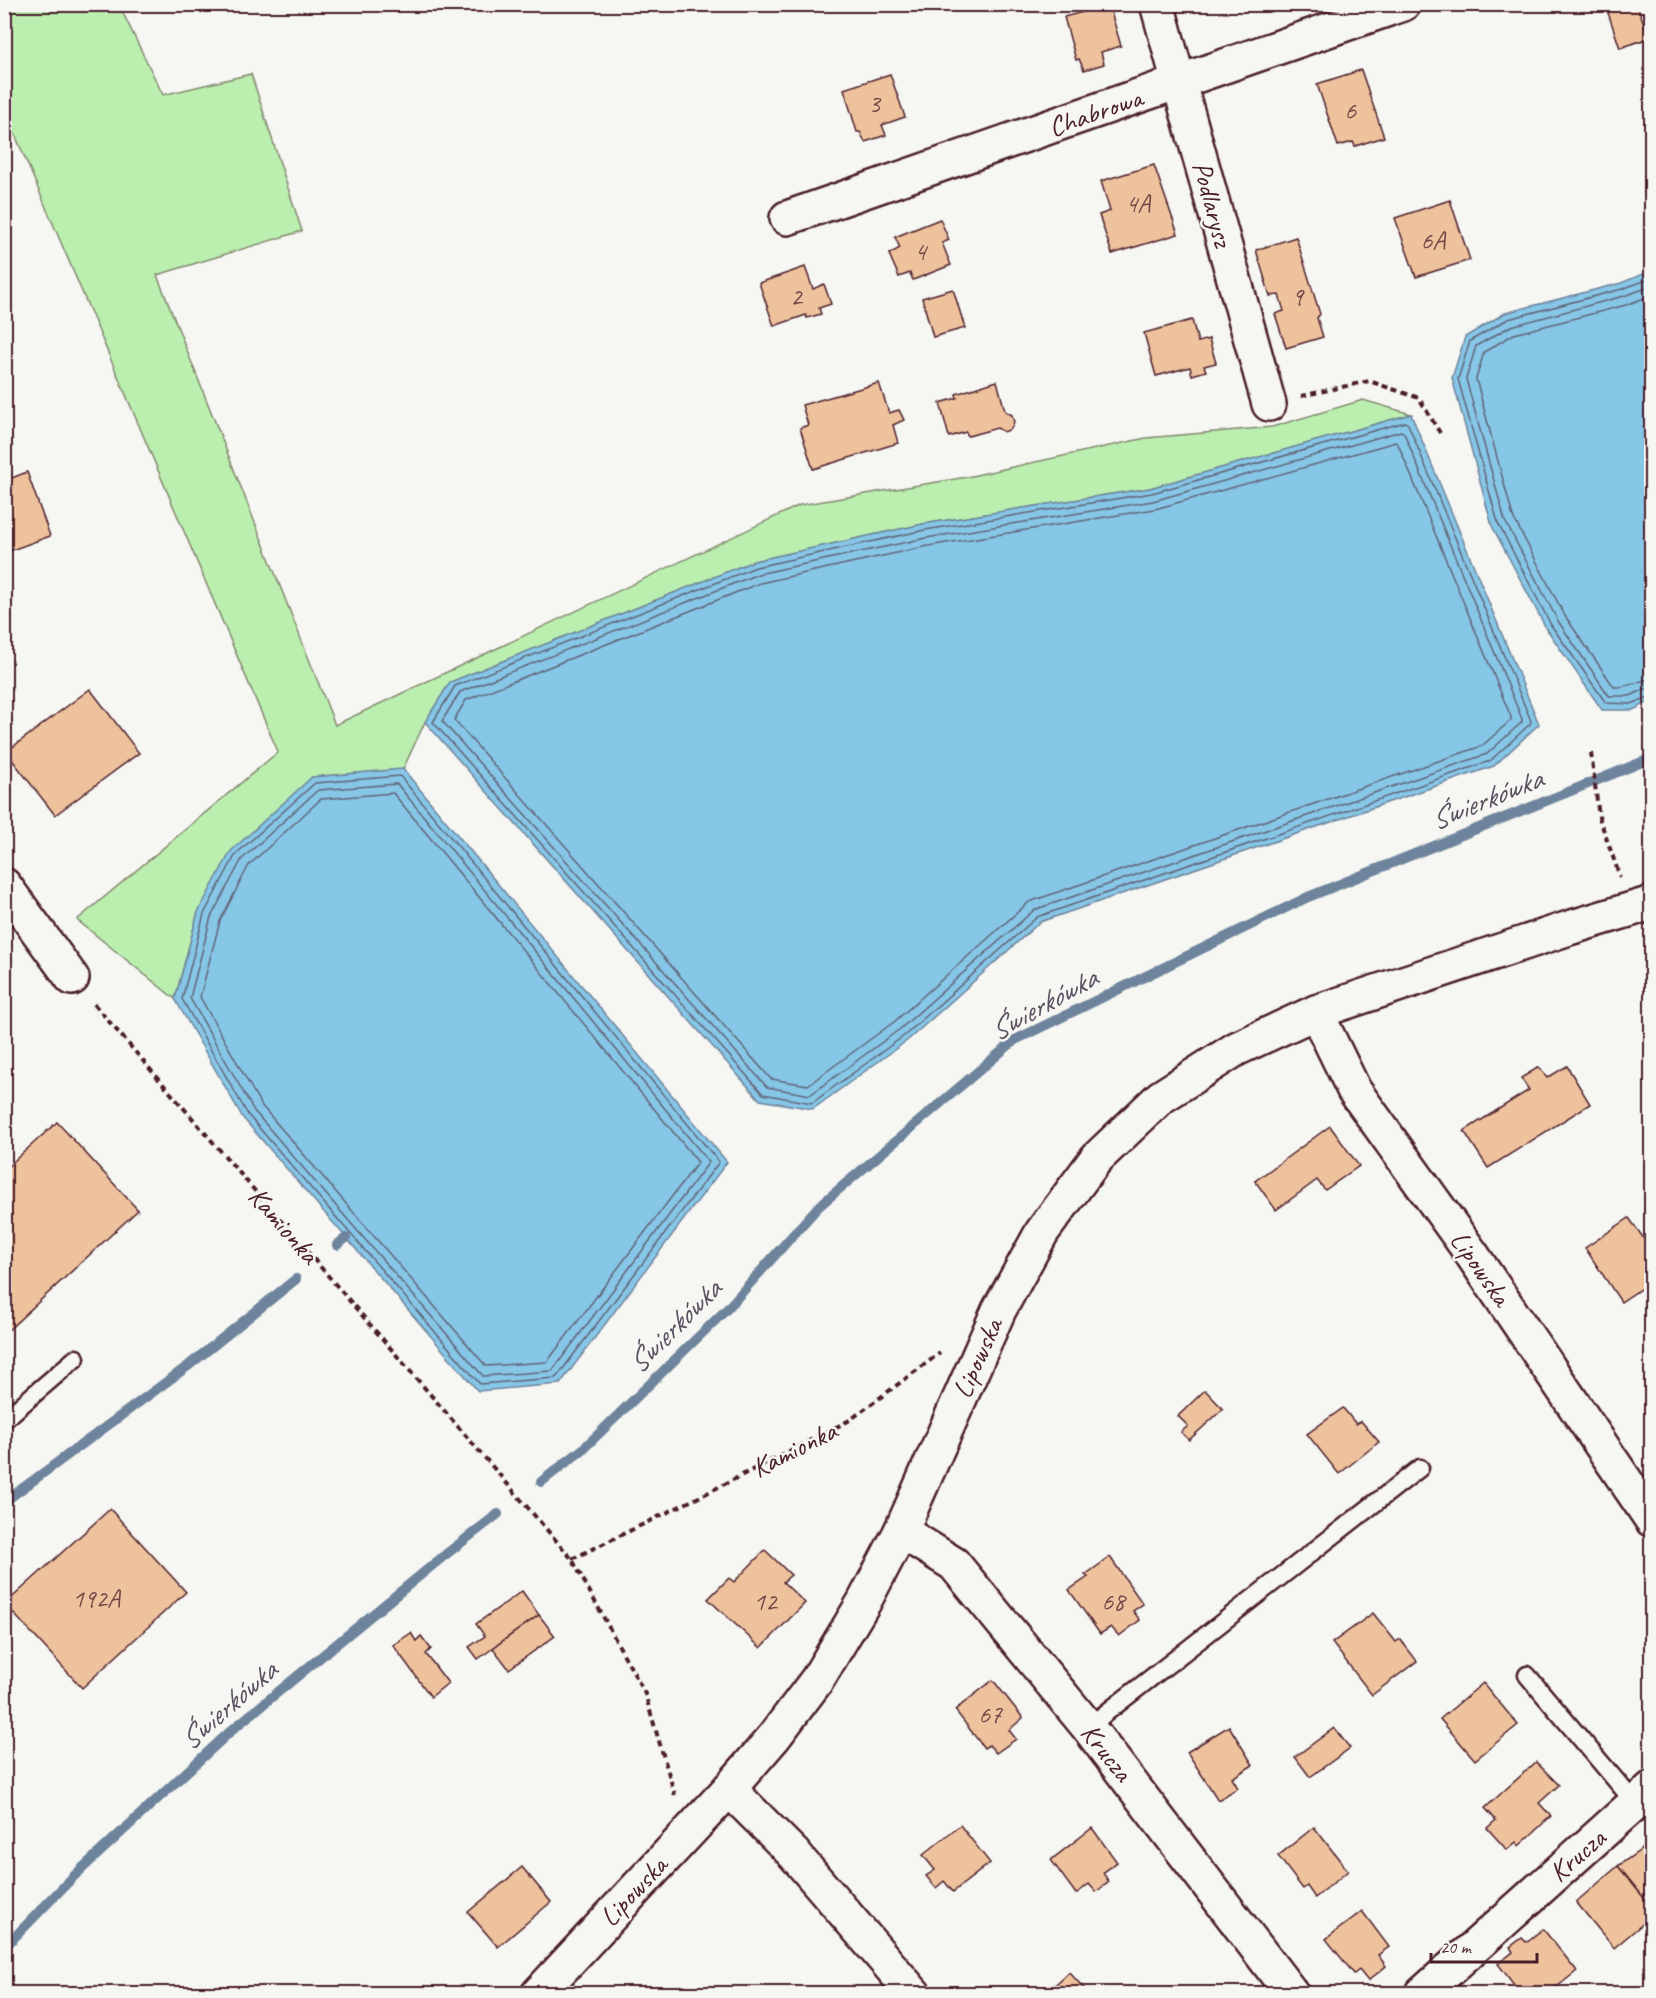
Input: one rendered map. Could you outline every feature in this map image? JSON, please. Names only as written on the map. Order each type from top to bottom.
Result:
[{"type":"street","name":"Podlarysz","points":[[1157,4],[1269,404]]},
{"type":"street","name":"Chabrowa","points":[[787,218],[1403,4]]},
{"type":"street","points":[[4,885],[72,978]]},
{"type":"street","name":"Lipowska","points":[[538,1994],[729,1789],[774,1737],[817,1680],[864,1602],[901,1532],[999,1310],[1042,1232],[1096,1159],[1161,1096],[1236,1049],[1316,1012],[1569,928],[1652,903]]},
{"type":"street","name":"Lipowska","points":[[1316,1012],[1354,1090],[1471,1253],[1652,1520]]},
{"type":"street","name":"Krucza","points":[[901,1532],[954,1564],[1088,1727],[1292,1994]]},
{"type":"street","points":[[729,1789],[794,1854],[914,1994]]},
{"type":"street","name":"Krucza","points":[[1422,1994],[1643,1795]]},
{"type":"lane","points":[[4,1420],[76,1358]]},
{"type":"lane","points":[[1088,1727],[1420,1468]]},
{"type":"lane","points":[[1527,1675],[1643,1795]]},
{"type":"path","points":[[1269,404],[1369,381],[1419,398],[1440,434]]},
{"type":"path","points":[[1591,753],[1599,817],[1622,882]]},
{"type":"path","name":"Kamionka","points":[[72,978],[572,1559],[645,1694],[687,1833]]},
{"type":"path","name":"Kamionka","points":[[572,1559],[850,1420],[943,1351]]},
{"type":"green space","points":[[4,5],[119,5],[163,95],[251,74],[302,231],[157,275],[335,725],[800,505],[967,477],[1146,438],[1272,427],[1363,400],[1411,414],[1150,488],[923,524],[754,561],[450,682],[425,722],[403,769],[312,777],[198,912],[175,999],[77,920],[278,752],[5,111]]},
{"type":"water","points":[[1651,271],[1651,701],[1633,710],[1602,710],[1546,628],[1492,526],[1452,378],[1465,337],[1505,313],[1621,283]]},
{"type":"water","points":[[1411,414],[1539,724],[1494,766],[1040,922],[908,1040],[813,1109],[760,1100],[425,722],[450,682],[754,561],[923,524],[1150,488]]},
{"type":"water","points":[[403,769],[727,1162],[560,1384],[478,1391],[243,1118],[175,999],[198,912],[231,851],[312,777]]},
{"type":"building","points":[[1605,4],[1637,4],[1649,38],[1620,48]]},
{"type":"building","points":[[1109,5],[1121,46],[1101,52],[1104,64],[1084,70],[1079,59],[1076,60],[1064,17]]},
{"type":"building","points":[[1361,70],[1384,137],[1355,146],[1353,142],[1338,146],[1317,84]]},
{"type":"building","points":[[890,74],[905,117],[882,125],[886,135],[865,142],[860,132],[857,132],[844,89]]},
{"type":"building","points":[[1154,165],[1178,234],[1112,254],[1099,215],[1110,211],[1101,181]]},
{"type":"building","points":[[1450,200],[1470,260],[1416,277],[1395,218]]},
{"type":"building","points":[[940,219],[949,240],[942,243],[951,265],[913,280],[910,273],[899,277],[889,254],[900,248],[895,237]]},
{"type":"building","points":[[1296,237],[1320,314],[1317,318],[1323,337],[1286,348],[1275,314],[1284,311],[1279,295],[1270,296],[1256,250]]},
{"type":"building","points":[[805,267],[813,289],[824,284],[831,304],[819,308],[821,314],[807,318],[806,315],[774,326],[759,283]]},
{"type":"building","points":[[953,289],[965,328],[933,337],[922,298]]},
{"type":"building","points":[[1192,320],[1198,342],[1209,339],[1216,363],[1204,366],[1206,371],[1192,375],[1190,367],[1156,376],[1144,333]]},
{"type":"building","points":[[997,381],[1005,411],[1012,415],[1014,422],[1011,429],[1004,432],[997,428],[968,436],[966,432],[949,437],[940,403],[957,398],[956,394]]},
{"type":"building","points":[[879,383],[889,413],[899,410],[904,420],[893,425],[898,443],[813,469],[800,428],[808,425],[802,405]]},
{"type":"building","points":[[27,472],[50,536],[4,553],[4,518],[7,517],[4,511],[4,481]]},
{"type":"building","points":[[90,689],[139,753],[55,815],[6,752]]},
{"type":"building","points":[[1567,1066],[1590,1104],[1488,1168],[1464,1131],[1529,1090],[1521,1078],[1539,1067],[1547,1078]]},
{"type":"building","points":[[57,1122],[138,1210],[4,1334],[4,1170]]},
{"type":"building","points":[[1330,1126],[1359,1166],[1325,1190],[1317,1180],[1276,1210],[1255,1181]]},
{"type":"building","points":[[1629,1218],[1652,1250],[1652,1281],[1621,1302],[1585,1248]]},
{"type":"building","points":[[1205,1390],[1223,1409],[1189,1440],[1181,1432],[1188,1426],[1178,1416]]},
{"type":"building","points":[[1343,1408],[1356,1424],[1361,1421],[1379,1442],[1339,1474],[1307,1434]]},
{"type":"building","points":[[110,1509],[186,1592],[82,1688],[5,1604]]},
{"type":"building","points":[[765,1550],[791,1575],[783,1582],[805,1603],[761,1648],[708,1599],[729,1578],[734,1582]]},
{"type":"building","points":[[1110,1557],[1143,1604],[1133,1611],[1140,1620],[1119,1636],[1111,1627],[1100,1634],[1069,1590]]},
{"type":"building","points":[[522,1591],[539,1615],[478,1659],[469,1647],[485,1636],[476,1624]]},
{"type":"building","points":[[1373,1613],[1396,1642],[1400,1639],[1417,1661],[1372,1695],[1332,1643]]},
{"type":"building","points":[[539,1615],[555,1636],[509,1669],[493,1648]]},
{"type":"building","points":[[411,1633],[416,1641],[421,1636],[431,1649],[426,1654],[448,1683],[431,1697],[393,1645]]},
{"type":"building","points":[[993,1680],[1023,1718],[1009,1730],[1016,1739],[996,1753],[989,1745],[984,1748],[955,1710]]},
{"type":"building","points":[[1483,1683],[1518,1725],[1475,1760],[1440,1719]]},
{"type":"building","points":[[1229,1726],[1253,1765],[1232,1778],[1238,1788],[1218,1800],[1187,1752]]},
{"type":"building","points":[[1334,1728],[1350,1748],[1310,1777],[1295,1757]]},
{"type":"building","points":[[1536,1762],[1559,1785],[1539,1803],[1551,1816],[1519,1846],[1516,1842],[1507,1850],[1487,1828],[1496,1820],[1485,1808]]},
{"type":"building","points":[[960,1825],[990,1863],[953,1892],[944,1881],[936,1888],[926,1876],[935,1870],[923,1855]]},
{"type":"building","points":[[1314,1827],[1348,1871],[1315,1898],[1307,1886],[1303,1889],[1278,1856]]},
{"type":"building","points":[[1092,1828],[1117,1862],[1103,1873],[1109,1882],[1096,1892],[1089,1884],[1076,1894],[1051,1860]]},
{"type":"building","points":[[1652,1842],[1652,1908],[1618,1866]]},
{"type":"building","points":[[1618,1866],[1652,1908],[1652,1916],[1614,1948],[1576,1902]]},
{"type":"building","points":[[522,1867],[551,1902],[498,1947],[468,1912]]},
{"type":"building","points":[[1362,1911],[1389,1947],[1378,1955],[1386,1966],[1368,1981],[1359,1970],[1354,1974],[1326,1939]]},
{"type":"building","points":[[1543,1929],[1577,1971],[1548,1994],[1521,1994],[1498,1964],[1513,1952],[1510,1947],[1522,1938],[1526,1942]]},
{"type":"building","points":[[1069,1972],[1089,1994],[1045,1994]]},
{"type":"waterway","name":"Świerkówka","points":[[541,1482],[582,1450],[727,1309],[818,1207],[1015,1040],[1308,897],[1652,758]]},
{"type":"waterway","points":[[337,1245],[346,1238]]},
{"type":"waterway","points":[[4,1502],[188,1366],[296,1279]]},
{"type":"waterway","name":"Świerkówka","points":[[4,1948],[74,1876],[233,1729],[498,1514]]}]
